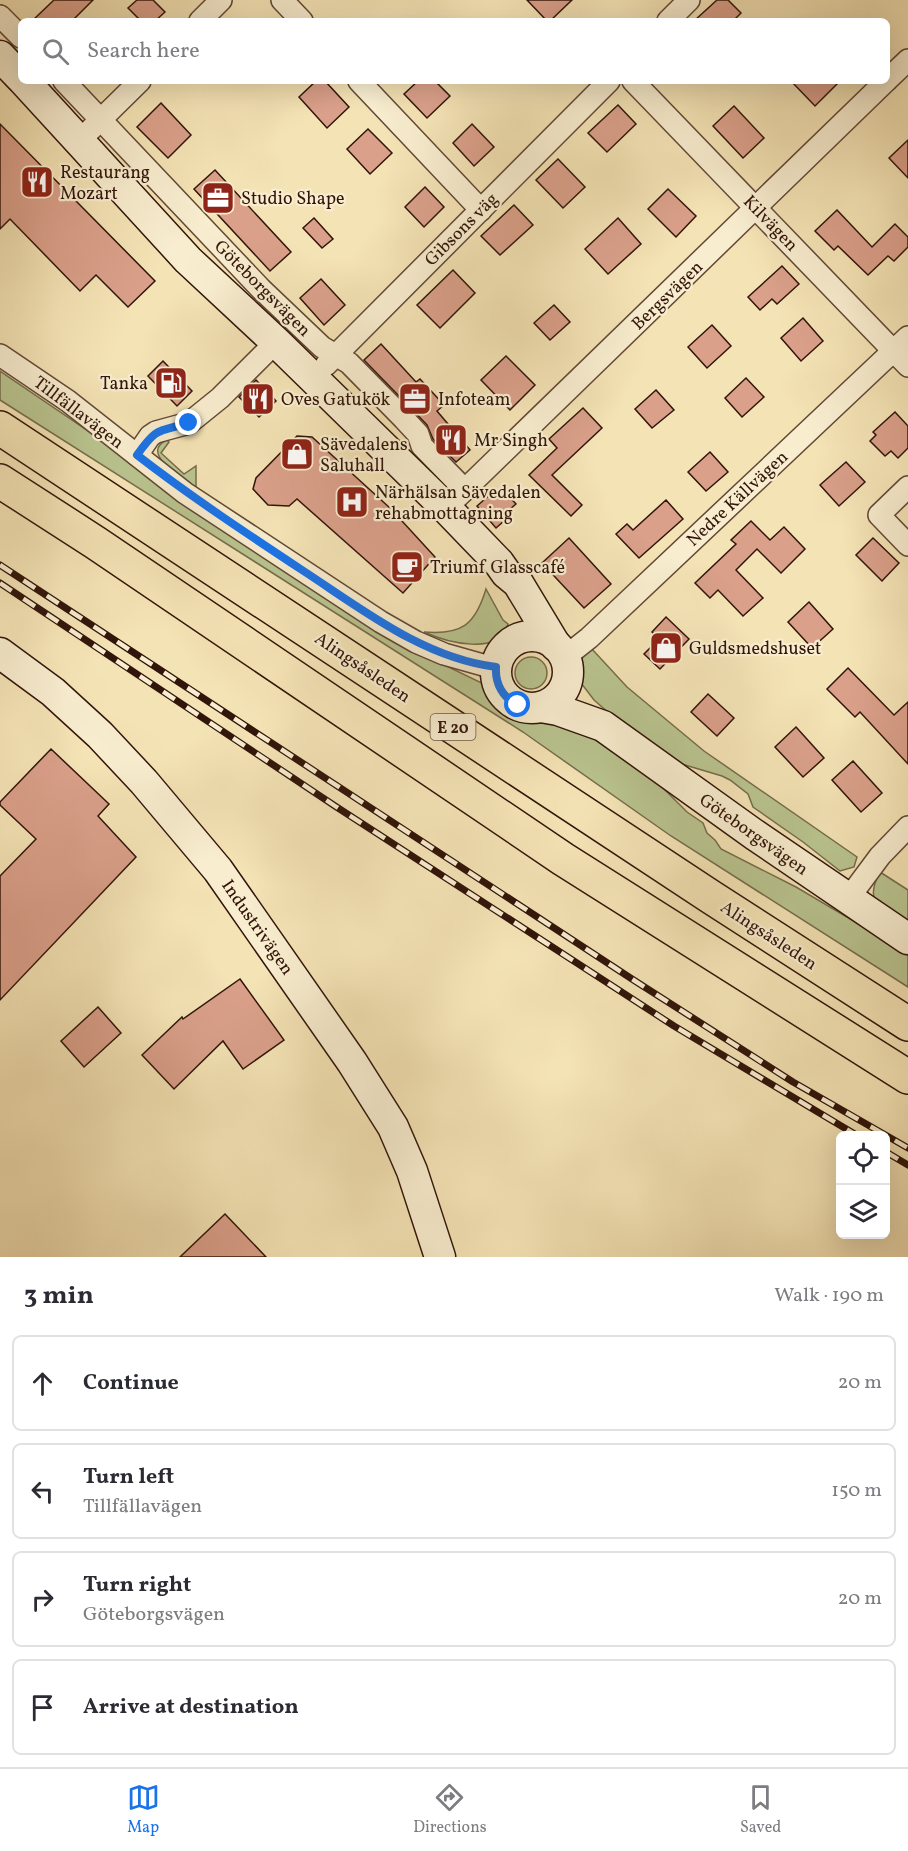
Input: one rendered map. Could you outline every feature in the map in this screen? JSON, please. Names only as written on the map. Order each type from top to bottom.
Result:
[{"type":"highway","name":"Alingsåsleden","points":[[0,428],[711,897],[908,1024]]},
{"type":"highway","name":"E 20","points":[[0,482],[96,543],[563,860],[908,1077]]},
{"type":"street","points":[[203,18],[221,0]]},
{"type":"street","points":[[282,0],[299,18]]},
{"type":"street","points":[[671,18],[689,0]]},
{"type":"street","points":[[0,16],[18,34]]},
{"type":"street","name":"Göteborgsvägen","points":[[0,56],[18,76]]},
{"type":"street","name":"Bergsvägen","points":[[890,78],[908,60]]},
{"type":"street","name":"Göteborgsvägen","points":[[26,84],[80,140],[188,260],[314,379],[456,499]]},
{"type":"street","name":"Göteborgsvägen","points":[[67,84],[261,289],[322,347],[349,363],[418,434],[422,446],[499,563],[529,599],[603,726]]},
{"type":"street","points":[[80,140],[137,84]]},
{"type":"street","points":[[362,84],[480,210]]},
{"type":"street","name":"Gibsons väg","points":[[314,379],[606,84]]},
{"type":"street","name":"Kilvägen","points":[[636,84],[756,208],[903,351]]},
{"type":"street","name":"Bergsvägen","points":[[456,499],[884,84]]},
{"type":"street","name":"Göteborgsvägen","points":[[137,455],[150,436],[156,432],[189,423],[220,398],[276,342]]},
{"type":"street","name":"Nedre Källvägen","points":[[563,659],[589,638],[903,351]]},
{"type":"street","name":"Tillfällavägen","points":[[0,355],[68,401],[185,493],[381,622],[416,642],[444,654],[483,665],[503,655]]},
{"type":"street","points":[[908,488],[879,515],[908,545]]},
{"type":"street","name":"Göteborgsvägen","points":[[503,655],[517,628],[518,617],[506,573]]},
{"type":"street","points":[[537,637],[563,659],[566,685],[552,703],[541,707],[523,707],[508,699],[498,684],[503,655],[523,638],[537,637]]},
{"type":"street","name":"Industrivägen","points":[[0,652],[53,692],[100,735],[207,857],[238,898],[352,1062],[393,1127],[412,1171],[440,1257]]},
{"type":"street","name":"Göteborgsvägen","points":[[541,707],[558,710],[603,726],[755,836],[908,939]]},
{"type":"street","points":[[848,899],[874,863],[908,826]]},
{"type":"green space","points":[[0,371],[403,645],[488,686],[508,711],[527,719],[544,718],[596,737],[654,779],[687,812],[703,823],[707,833],[721,849],[796,887],[908,953],[908,987],[671,836],[523,732],[0,400]]},
{"type":"green space","points":[[167,440],[169,442],[161,453],[184,474],[196,466],[196,488],[174,473],[161,459],[158,452],[159,445]]},
{"type":"green space","points":[[486,589],[503,620],[508,624],[503,634],[495,641],[484,644],[458,643],[424,632],[448,632],[465,625],[477,611]]},
{"type":"green space","points":[[591,648],[627,687],[704,751],[857,857],[854,867],[840,871],[753,807],[748,794],[730,780],[675,762],[626,728],[594,700],[581,683],[578,675],[579,659]]},
{"type":"green space","points":[[531,657],[542,662],[547,673],[542,684],[531,689],[520,684],[515,673],[520,662]]},
{"type":"green space","points":[[880,872],[908,890],[908,926],[883,910],[874,899],[875,883]]},
{"type":"building","points":[[54,0],[93,0],[75,18],[35,18]]},
{"type":"building","points":[[137,0],[153,0],[165,12],[158,18],[138,18],[128,8]]},
{"type":"building","points":[[527,0],[572,0],[553,18],[544,18]]},
{"type":"building","points":[[717,0],[728,0],[741,13],[736,18],[697,18]]},
{"type":"building","points":[[313,84],[328,84],[349,107],[327,128],[299,97]]},
{"type":"building","points":[[415,84],[438,84],[450,96],[427,118],[404,94]]},
{"type":"building","points":[[794,84],[837,84],[815,106]]},
{"type":"building","points":[[161,103],[191,135],[168,158],[137,127]]},
{"type":"building","points":[[618,105],[636,124],[607,152],[588,133]]},
{"type":"building","points":[[734,106],[764,138],[743,158],[713,126]]},
{"type":"building","points":[[0,124],[155,281],[128,307],[96,275],[80,291],[10,219],[0,229]]},
{"type":"building","points":[[472,124],[494,147],[474,166],[453,143]]},
{"type":"building","points":[[368,129],[392,153],[370,174],[347,149]]},
{"type":"building","points":[[908,140],[908,178],[889,158]]},
{"type":"building","points":[[558,159],[585,187],[563,208],[536,180]]},
{"type":"building","points":[[215,170],[291,252],[270,271],[194,189]]},
{"type":"building","points":[[425,187],[444,207],[424,227],[405,207]]},
{"type":"building","points":[[668,189],[696,216],[676,237],[648,209]]},
{"type":"building","points":[[514,205],[533,225],[500,255],[481,236]]},
{"type":"building","points":[[837,210],[872,247],[895,224],[908,237],[908,247],[894,261],[888,256],[868,275],[838,246],[834,250],[815,231]]},
{"type":"building","points":[[314,218],[333,239],[322,248],[303,228]]},
{"type":"building","points":[[618,218],[641,244],[608,274],[585,249]]},
{"type":"building","points":[[782,266],[799,284],[777,304],[772,299],[760,310],[748,297]]},
{"type":"building","points":[[453,270],[475,293],[440,328],[417,305]]},
{"type":"building","points":[[321,279],[345,305],[324,325],[300,298]]},
{"type":"building","points":[[554,305],[570,322],[550,340],[534,323]]},
{"type":"building","points":[[803,318],[823,341],[801,361],[781,338]]},
{"type":"building","points":[[712,325],[731,346],[707,368],[688,347]]},
{"type":"building","points":[[381,344],[416,382],[420,379],[444,405],[437,411],[470,450],[456,462],[433,439],[427,425],[364,360]]},
{"type":"building","points":[[506,356],[535,385],[510,410],[481,380]]},
{"type":"building","points":[[163,361],[192,391],[177,406],[148,376]]},
{"type":"building","points":[[746,378],[764,397],[742,417],[725,398]]},
{"type":"building","name":"Oves Gatukök","points":[[256,380],[276,401],[259,417],[239,397]]},
{"type":"building","points":[[656,390],[674,410],[652,428],[635,409]]},
{"type":"building","points":[[583,408],[602,428],[552,475],[582,505],[571,516],[529,475],[557,448],[549,439]]},
{"type":"building","points":[[895,412],[908,426],[908,448],[898,458],[891,451],[885,456],[870,441],[876,435],[873,432]]},
{"type":"building","points":[[297,436],[312,437],[391,509],[435,557],[403,593],[297,499],[289,506],[268,505],[253,489],[256,478]]},
{"type":"building","points":[[710,452],[728,472],[706,491],[688,472]]},
{"type":"building","points":[[846,462],[865,482],[839,506],[820,485]]},
{"type":"building","points":[[493,492],[498,498],[505,492],[516,504],[509,510],[512,514],[496,528],[477,506]]},
{"type":"building","points":[[666,500],[683,519],[639,558],[616,534],[627,524],[633,530]]},
{"type":"building","points":[[751,521],[770,540],[784,527],[805,549],[781,573],[757,549],[736,570],[763,598],[743,616],[718,590],[710,598],[695,583],[736,544],[731,540]]},
{"type":"building","points":[[569,538],[611,584],[584,608],[542,563]]},
{"type":"building","points":[[873,538],[899,563],[882,581],[856,555]]},
{"type":"building","points":[[809,602],[833,629],[812,648],[788,622]]},
{"type":"building","points":[[666,617],[689,639],[660,669],[644,654],[659,639],[652,632]]},
{"type":"building","points":[[848,668],[894,715],[908,702],[908,764],[860,712],[855,717],[827,689]]},
{"type":"building","points":[[708,694],[734,718],[717,736],[691,712]]},
{"type":"building","points":[[796,727],[824,758],[803,777],[775,747]]},
{"type":"building","points":[[51,749],[109,804],[98,816],[136,857],[0,1000],[0,876],[36,839],[0,805],[0,802]]},
{"type":"building","points":[[853,761],[882,793],[861,812],[832,780]]},
{"type":"building","points":[[240,979],[284,1040],[243,1069],[223,1041],[174,1089],[142,1055],[182,1017],[183,1019]]},
{"type":"building","points":[[98,1007],[121,1033],[84,1067],[61,1041]]},
{"type":"building","points":[[225,1214],[266,1257],[180,1257]]},
{"type":"railway","points":[[0,565],[632,979],[793,1082],[908,1148]]},
{"type":"railway","points":[[0,583],[335,806],[674,1026],[850,1131]]},
{"type":"railway","points":[[890,1154],[908,1165]]},
{"type":"place","name":"Restaurang Mozart","points":[[37,182]]},
{"type":"place","name":"Studio Shape","points":[[218,198]]},
{"type":"place","name":"Tanka","points":[[171,383]]},
{"type":"place","name":"Oves Gatukök","points":[[258,399]]},
{"type":"place","name":"Infoteam","points":[[415,399]]},
{"type":"place","name":"Mr Singh","points":[[451,440]]},
{"type":"place","name":"Sävedalens Saluhall","points":[[297,454]]},
{"type":"place","name":"Närhälsan Sävedalen rehabmottagning","points":[[352,502]]},
{"type":"place","name":"Triumf Glasscafé","points":[[407,567]]},
{"type":"place","name":"Guldsmedshuset","points":[[666,648]]},
{"type":"route","points":[[189,423],[156,432],[150,436],[137,455],[185,493],[381,622],[416,642],[444,654],[496,667],[496,679],[501,690],[508,699],[518,705]]}]
